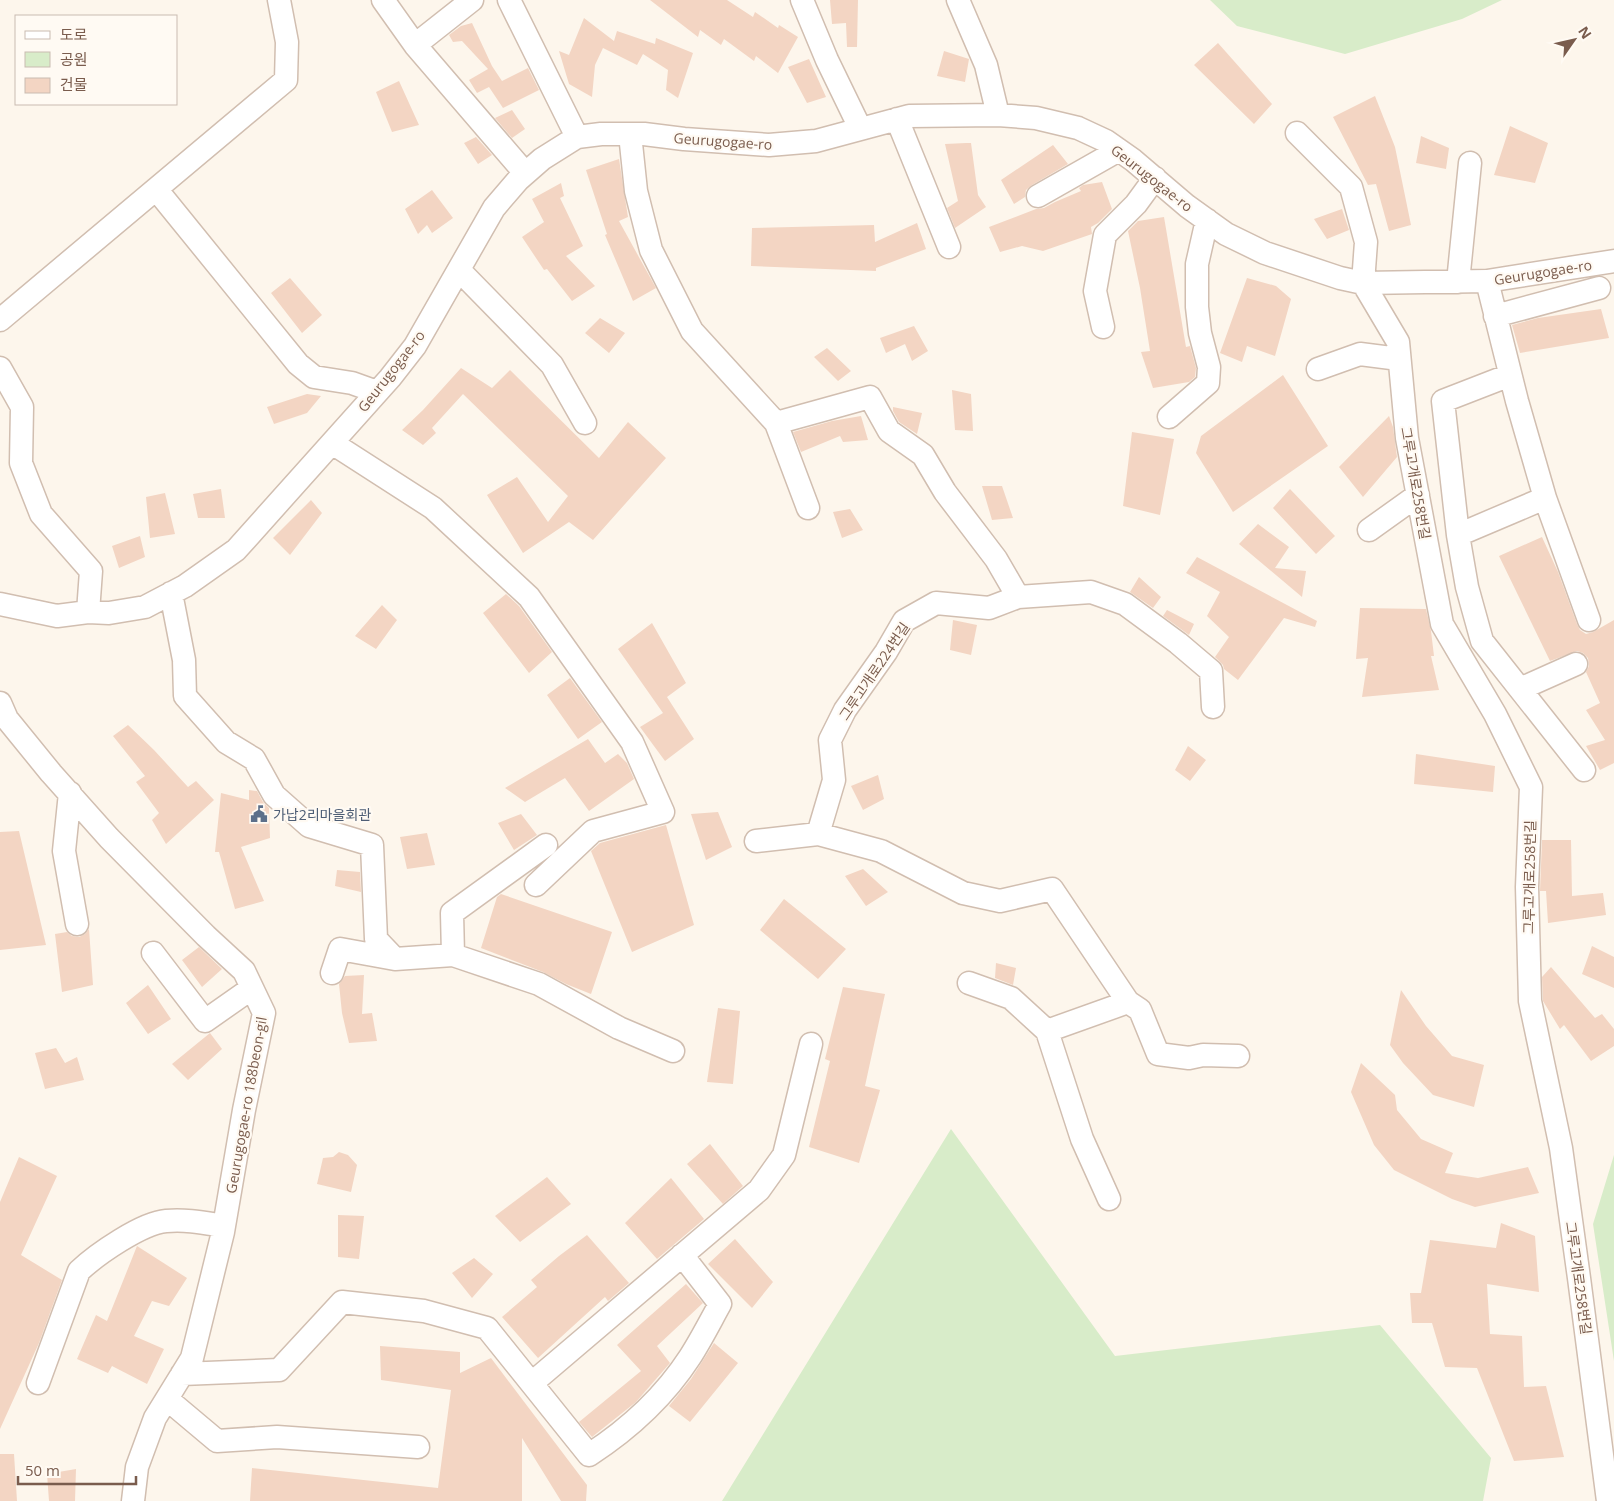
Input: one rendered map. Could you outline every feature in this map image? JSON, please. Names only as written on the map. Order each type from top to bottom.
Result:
[{"type":"street","points":[[0,320],[286,80],[287,42],[279,0]]},
{"type":"street","points":[[383,0],[415,45],[525,173]]},
{"type":"street","points":[[415,45],[472,0]]},
{"type":"street","points":[[509,0],[577,137]]},
{"type":"street","points":[[802,0],[860,128]]},
{"type":"street","points":[[958,0],[986,66],[998,115]]},
{"type":"street","name":"Geurugogae-ro","points":[[0,604],[57,616],[88,612],[109,613],[145,607],[185,586],[236,550],[377,392],[415,346],[494,208],[525,173],[542,159],[577,137],[601,134],[630,134],[769,145],[816,141],[909,116],[998,115],[1036,118],[1078,128],[1106,141],[1226,234],[1266,253],[1340,278],[1364,283],[1487,281],[1614,261]]},
{"type":"street","points":[[897,119],[949,247]]},
{"type":"street","points":[[1297,133],[1351,187],[1366,242],[1364,283]]},
{"type":"street","points":[[630,134],[636,191],[650,250],[692,331],[776,423],[808,508]]},
{"type":"street","points":[[1038,196],[1119,150]]},
{"type":"street","points":[[1458,282],[1470,163]]},
{"type":"street","points":[[1103,327],[1094,291],[1105,235],[1136,204],[1155,178]]},
{"type":"street","points":[[156,189],[298,364],[314,377],[352,383],[377,392]]},
{"type":"street","points":[[1169,417],[1208,384],[1209,367],[1200,333],[1197,307],[1197,264],[1207,220]]},
{"type":"street","points":[[459,270],[552,365],[585,422]]},
{"type":"street","points":[[1487,281],[1510,374],[1545,498],[1589,620]]},
{"type":"street","name":"그루고개로258번길","points":[[1364,283],[1398,342],[1407,438],[1442,624],[1495,714],[1531,787],[1526,887],[1530,1001],[1561,1148],[1580,1278],[1608,1501]]},
{"type":"street","points":[[1495,316],[1599,288]]},
{"type":"street","points":[[1318,369],[1360,354],[1399,359]]},
{"type":"street","points":[[0,368],[22,407],[21,463],[41,514],[91,571],[88,612]]},
{"type":"street","points":[[1510,374],[1443,401],[1458,536],[1467,587],[1482,641],[1584,770]]},
{"type":"street","points":[[776,423],[870,397],[889,431],[923,455],[945,492],[996,559],[1018,597]]},
{"type":"street","points":[[332,443],[433,508],[529,597],[632,742],[663,812],[593,831],[536,885]]},
{"type":"street","points":[[1369,530],[1418,495]]},
{"type":"street","points":[[1458,536],[1545,498]]},
{"type":"street","name":"그루고개로224번길","points":[[818,834],[834,780],[830,740],[845,710],[886,652],[904,621],[936,603],[990,608],[1018,597],[1091,592],[1124,604],[1178,643],[1211,671],[1213,707]]},
{"type":"street","points":[[171,594],[184,660],[185,696],[226,742],[254,759],[274,795],[310,826],[372,845],[376,938],[395,959]]},
{"type":"street","points":[[1520,689],[1576,664]]},
{"type":"street","name":"Geurugogae-ro 188beon-gil","points":[[0,702],[7,718],[109,838],[206,936],[244,971],[264,1013],[244,1110],[224,1226],[192,1358],[155,1418],[137,1467],[133,1500]]},
{"type":"street","points":[[70,793],[64,851],[77,924]]},
{"type":"street","points":[[756,841],[818,834],[881,851],[963,893],[1000,901],[1052,889],[1128,1002],[1140,1010],[1158,1054],[1188,1058],[1203,1055],[1238,1056]]},
{"type":"street","points":[[453,955],[452,913],[546,845]]},
{"type":"street","points":[[332,973],[340,949],[395,959],[453,955],[539,984],[619,1028],[673,1051]]},
{"type":"street","points":[[153,953],[205,1021],[252,988]]},
{"type":"street","points":[[969,983],[1011,998],[1047,1031],[1082,1139],[1109,1199]]},
{"type":"street","points":[[1047,1031],[1128,1002]]},
{"type":"street","points":[[532,1383],[759,1190],[784,1155],[811,1044]]},
{"type":"street","points":[[38,1383],[79,1271],[92,1258],[138,1231],[164,1221],[186,1220],[224,1226]]},
{"type":"street","points":[[182,1374],[280,1370],[342,1302],[424,1311],[487,1328],[589,1455],[616,1437],[653,1405],[690,1358],[720,1304],[682,1255]]},
{"type":"street","points":[[167,1398],[217,1441],[277,1436],[418,1447]]},
{"type":"green space","points":[[1210,0],[1502,0],[1462,19],[1345,54],[1237,26]]},
{"type":"green space","points":[[951,1129],[1115,1356],[1380,1325],[1491,1458],[1483,1501],[722,1501]]},
{"type":"green space","points":[[1614,1155],[1614,1361],[1593,1224]]},
{"type":"building","points":[[650,0],[727,0],[753,17],[755,12],[778,28],[779,25],[798,37],[778,73],[756,56],[754,61],[724,39],[721,45],[700,30],[698,37]]},
{"type":"building","points":[[830,0],[858,0],[857,47],[847,47],[846,23],[832,24]]},
{"type":"building","points":[[584,18],[614,41],[617,31],[655,44],[656,38],[693,53],[678,98],[666,90],[668,70],[643,54],[637,65],[603,48],[595,65],[592,97],[569,84],[559,51],[569,55]]},
{"type":"building","points":[[472,23],[492,66],[502,81],[528,68],[539,90],[503,108],[489,87],[477,93],[469,80],[488,69],[462,41],[453,42],[449,35],[461,26]]},
{"type":"building","points":[[1218,43],[1272,104],[1254,124],[1194,65]]},
{"type":"building","points":[[944,51],[969,59],[965,82],[937,76]]},
{"type":"building","points":[[809,59],[826,97],[807,103],[788,67]]},
{"type":"building","points":[[399,81],[419,125],[392,132],[376,92]]},
{"type":"building","points":[[1375,96],[1395,147],[1411,225],[1389,231],[1376,184],[1368,185],[1333,117]]},
{"type":"building","points":[[512,110],[525,129],[512,138],[495,118]]},
{"type":"building","points":[[1510,126],[1548,143],[1535,183],[1494,175]]},
{"type":"building","points":[[1421,136],[1449,148],[1446,169],[1416,163]]},
{"type":"building","points":[[476,137],[492,155],[478,164],[464,143]]},
{"type":"building","points":[[971,143],[978,195],[986,207],[955,228],[947,208],[958,201],[945,144]]},
{"type":"building","points":[[1053,145],[1068,164],[1032,185],[1026,190],[1025,197],[1014,204],[1001,180]]},
{"type":"building","points":[[619,159],[628,217],[619,221],[656,288],[633,301],[605,235],[607,234],[586,170]]},
{"type":"building","points":[[1102,182],[1112,209],[1098,223],[1091,227],[1092,234],[1043,251],[1022,246],[1000,252],[989,227],[1036,209],[1044,208],[1081,191],[1079,188],[1083,185]]},
{"type":"building","points":[[561,183],[564,196],[560,198],[583,246],[566,256],[595,286],[572,301],[547,269],[544,270],[522,237],[544,222],[532,199]]},
{"type":"building","points":[[432,190],[453,218],[432,233],[427,225],[418,234],[405,209]]},
{"type":"building","points":[[1342,209],[1349,230],[1327,239],[1314,219]]},
{"type":"building","points":[[1164,217],[1186,347],[1190,346],[1196,368],[1195,377],[1189,382],[1153,388],[1141,352],[1150,351],[1140,288],[1128,231],[1138,221]]},
{"type":"building","points":[[917,223],[926,249],[876,268],[876,271],[751,266],[752,228],[874,225],[875,242]]},
{"type":"building","points":[[290,278],[322,315],[302,333],[271,293]]},
{"type":"building","points":[[1247,278],[1276,286],[1291,299],[1275,356],[1247,346],[1242,362],[1220,353]]},
{"type":"building","points":[[1601,309],[1609,338],[1520,353],[1512,325],[1538,318]]},
{"type":"building","points":[[600,318],[625,333],[609,353],[585,333]]},
{"type":"building","points":[[914,326],[928,351],[912,361],[905,344],[886,353],[880,338]]},
{"type":"building","points":[[827,348],[851,371],[838,381],[814,357]]},
{"type":"building","points":[[461,368],[492,388],[510,370],[599,458],[628,422],[666,458],[593,540],[569,522],[523,553],[487,495],[517,477],[548,522],[568,496],[463,394],[432,428],[436,433],[423,445],[402,430]]},
{"type":"building","points":[[1283,375],[1328,446],[1233,512],[1196,453],[1201,436]]},
{"type":"building","points":[[952,390],[971,394],[973,431],[955,430]]},
{"type":"building","points":[[307,394],[321,396],[307,413],[274,424],[267,407]]},
{"type":"building","points":[[893,407],[922,413],[917,434],[899,422]]},
{"type":"building","points":[[861,416],[868,440],[843,442],[840,436],[801,452],[793,432],[832,421]]},
{"type":"building","points":[[1389,416],[1393,427],[1397,457],[1363,497],[1339,467]]},
{"type":"building","points":[[1132,432],[1174,439],[1160,515],[1123,506]]},
{"type":"building","points":[[982,486],[1002,486],[1013,518],[992,520]]},
{"type":"building","points":[[221,489],[225,518],[198,518],[193,494]]},
{"type":"building","points":[[1290,489],[1335,536],[1316,554],[1273,508]]},
{"type":"building","points":[[165,493],[175,534],[150,538],[146,497]]},
{"type":"building","points":[[311,500],[322,513],[290,555],[273,538]]},
{"type":"building","points":[[850,509],[863,530],[842,538],[833,512]]},
{"type":"building","points":[[1258,524],[1289,547],[1275,568],[1306,571],[1302,597],[1239,544]]},
{"type":"building","points":[[140,536],[145,557],[119,568],[112,546]]},
{"type":"building","points":[[1542,537],[1558,572],[1580,630],[1586,634],[1593,632],[1614,620],[1614,763],[1600,770],[1586,746],[1605,740],[1586,710],[1600,703],[1586,672],[1589,666],[1588,658],[1583,653],[1577,651],[1550,661],[1499,556]]},
{"type":"building","points":[[1197,557],[1317,621],[1315,627],[1284,618],[1238,680],[1224,669],[1223,665],[1215,657],[1229,637],[1207,616],[1220,592],[1186,573]]},
{"type":"building","points":[[1139,577],[1161,597],[1153,608],[1130,592]]},
{"type":"building","points":[[506,594],[519,606],[552,652],[529,673],[483,613]]},
{"type":"building","points":[[382,605],[397,620],[376,649],[355,636]]},
{"type":"building","points":[[1360,608],[1426,609],[1434,656],[1431,656],[1439,690],[1362,697],[1368,658],[1356,659]]},
{"type":"building","points":[[1167,610],[1194,624],[1189,635],[1163,616]]},
{"type":"building","points":[[953,620],[977,625],[971,655],[950,650]]},
{"type":"building","points":[[652,623],[686,683],[667,697],[694,739],[665,761],[640,727],[663,713],[618,649]]},
{"type":"building","points":[[570,678],[602,722],[578,739],[547,695]]},
{"type":"building","points":[[128,725],[188,787],[196,781],[214,800],[166,844],[152,820],[159,813],[136,782],[145,776],[113,736]]},
{"type":"building","points":[[588,739],[605,763],[618,754],[627,763],[634,779],[589,811],[565,778],[525,802],[505,788]]},
{"type":"building","points":[[1188,746],[1206,760],[1190,781],[1175,770]]},
{"type":"building","points":[[1416,754],[1495,766],[1493,792],[1414,784]]},
{"type":"building","points":[[878,775],[884,799],[863,810],[851,786]]},
{"type":"building","points":[[249,790],[257,791],[269,808],[270,838],[241,847],[264,901],[235,909],[219,852],[215,852],[221,793],[249,800]]},
{"type":"building","points":[[718,812],[732,847],[706,860],[691,814]]},
{"type":"building","points":[[521,814],[537,835],[514,850],[498,823]]},
{"type":"building","points":[[666,825],[694,925],[632,952],[591,851],[600,843]]},
{"type":"building","points":[[19,831],[46,945],[0,950],[0,832]]},
{"type":"building","points":[[427,833],[435,865],[407,869],[400,837]]},
{"type":"building","points":[[1542,840],[1571,840],[1572,896],[1603,893],[1606,915],[1548,923],[1546,891],[1540,891]]},
{"type":"building","points":[[863,869],[888,892],[866,906],[845,876]]},
{"type":"building","points":[[337,870],[360,872],[361,892],[335,886]]},
{"type":"building","points":[[501,894],[612,932],[591,994],[543,972],[481,948],[497,897]]},
{"type":"building","points":[[784,899],[846,949],[818,979],[760,930]]},
{"type":"building","points":[[89,929],[93,985],[62,992],[55,934],[67,932],[72,936],[79,937]]},
{"type":"building","points":[[1592,946],[1614,957],[1614,988],[1582,974]]},
{"type":"building","points":[[199,947],[222,969],[202,987],[182,960]]},
{"type":"building","points":[[996,963],[1016,968],[1013,985],[995,978]]},
{"type":"building","points":[[1551,967],[1595,1018],[1602,1014],[1614,1029],[1614,1046],[1591,1061],[1564,1025],[1560,1029],[1543,1001],[1542,977]]},
{"type":"building","points":[[364,975],[362,1014],[372,1013],[377,1041],[349,1043],[342,1013],[339,984],[345,976]]},
{"type":"building","points":[[148,985],[171,1019],[148,1034],[126,1003]]},
{"type":"building","points":[[843,987],[885,994],[865,1086],[880,1090],[859,1163],[809,1147],[830,1061],[825,1059]]},
{"type":"building","points":[[1401,990],[1426,1026],[1452,1056],[1484,1065],[1474,1107],[1433,1095],[1403,1063],[1390,1045]]},
{"type":"building","points":[[718,1008],[740,1011],[733,1084],[707,1082]]},
{"type":"building","points":[[210,1033],[222,1049],[188,1080],[172,1064]]},
{"type":"building","points":[[56,1048],[65,1063],[77,1057],[84,1080],[45,1089],[35,1053]]},
{"type":"building","points":[[1361,1063],[1395,1095],[1397,1110],[1421,1139],[1453,1153],[1445,1173],[1478,1178],[1528,1167],[1539,1193],[1475,1207],[1452,1199],[1394,1170],[1374,1145],[1351,1092]]},
{"type":"building","points":[[710,1144],[743,1186],[723,1204],[687,1164]]},
{"type":"building","points":[[339,1152],[348,1155],[357,1165],[351,1192],[317,1184],[323,1158],[333,1157]]},
{"type":"building","points":[[19,1157],[57,1176],[21,1255],[62,1280],[39,1343],[0,1429],[0,1202]]},
{"type":"building","points":[[547,1177],[571,1204],[520,1242],[495,1216]]},
{"type":"building","points":[[671,1178],[704,1219],[657,1259],[625,1223]]},
{"type":"building","points":[[338,1215],[364,1216],[359,1259],[338,1257]]},
{"type":"building","points":[[1501,1223],[1535,1236],[1539,1292],[1487,1284],[1490,1334],[1522,1336],[1524,1387],[1546,1386],[1564,1457],[1514,1461],[1477,1368],[1445,1367],[1432,1323],[1412,1323],[1410,1293],[1421,1293],[1430,1240],[1496,1248]]},
{"type":"building","points":[[587,1235],[629,1283],[608,1301],[605,1297],[538,1358],[502,1317],[537,1287],[531,1280]]},
{"type":"building","points":[[735,1239],[773,1282],[752,1308],[708,1264]]},
{"type":"building","points":[[137,1246],[187,1278],[169,1306],[152,1301],[134,1336],[164,1349],[147,1384],[112,1366],[108,1373],[77,1359],[96,1315],[107,1321]]},
{"type":"building","points":[[474,1258],[493,1274],[472,1298],[452,1273]]},
{"type":"building","points":[[686,1284],[703,1303],[657,1346],[670,1363],[636,1402],[592,1437],[579,1422],[641,1371],[617,1345]]},
{"type":"building","points":[[714,1343],[738,1363],[690,1422],[669,1406],[691,1379]]},
{"type":"building","points":[[380,1346],[460,1352],[460,1373],[491,1358],[587,1485],[586,1501],[561,1501],[522,1438],[522,1501],[250,1501],[252,1468],[438,1488],[451,1390],[381,1380]]},
{"type":"building","points":[[0,1454],[14,1454],[17,1501],[0,1501]]},
{"type":"building","points":[[76,1469],[75,1501],[49,1501],[47,1474]]},
{"type":"place","name":"가납2리마을회관","points":[[259,814]]}]
